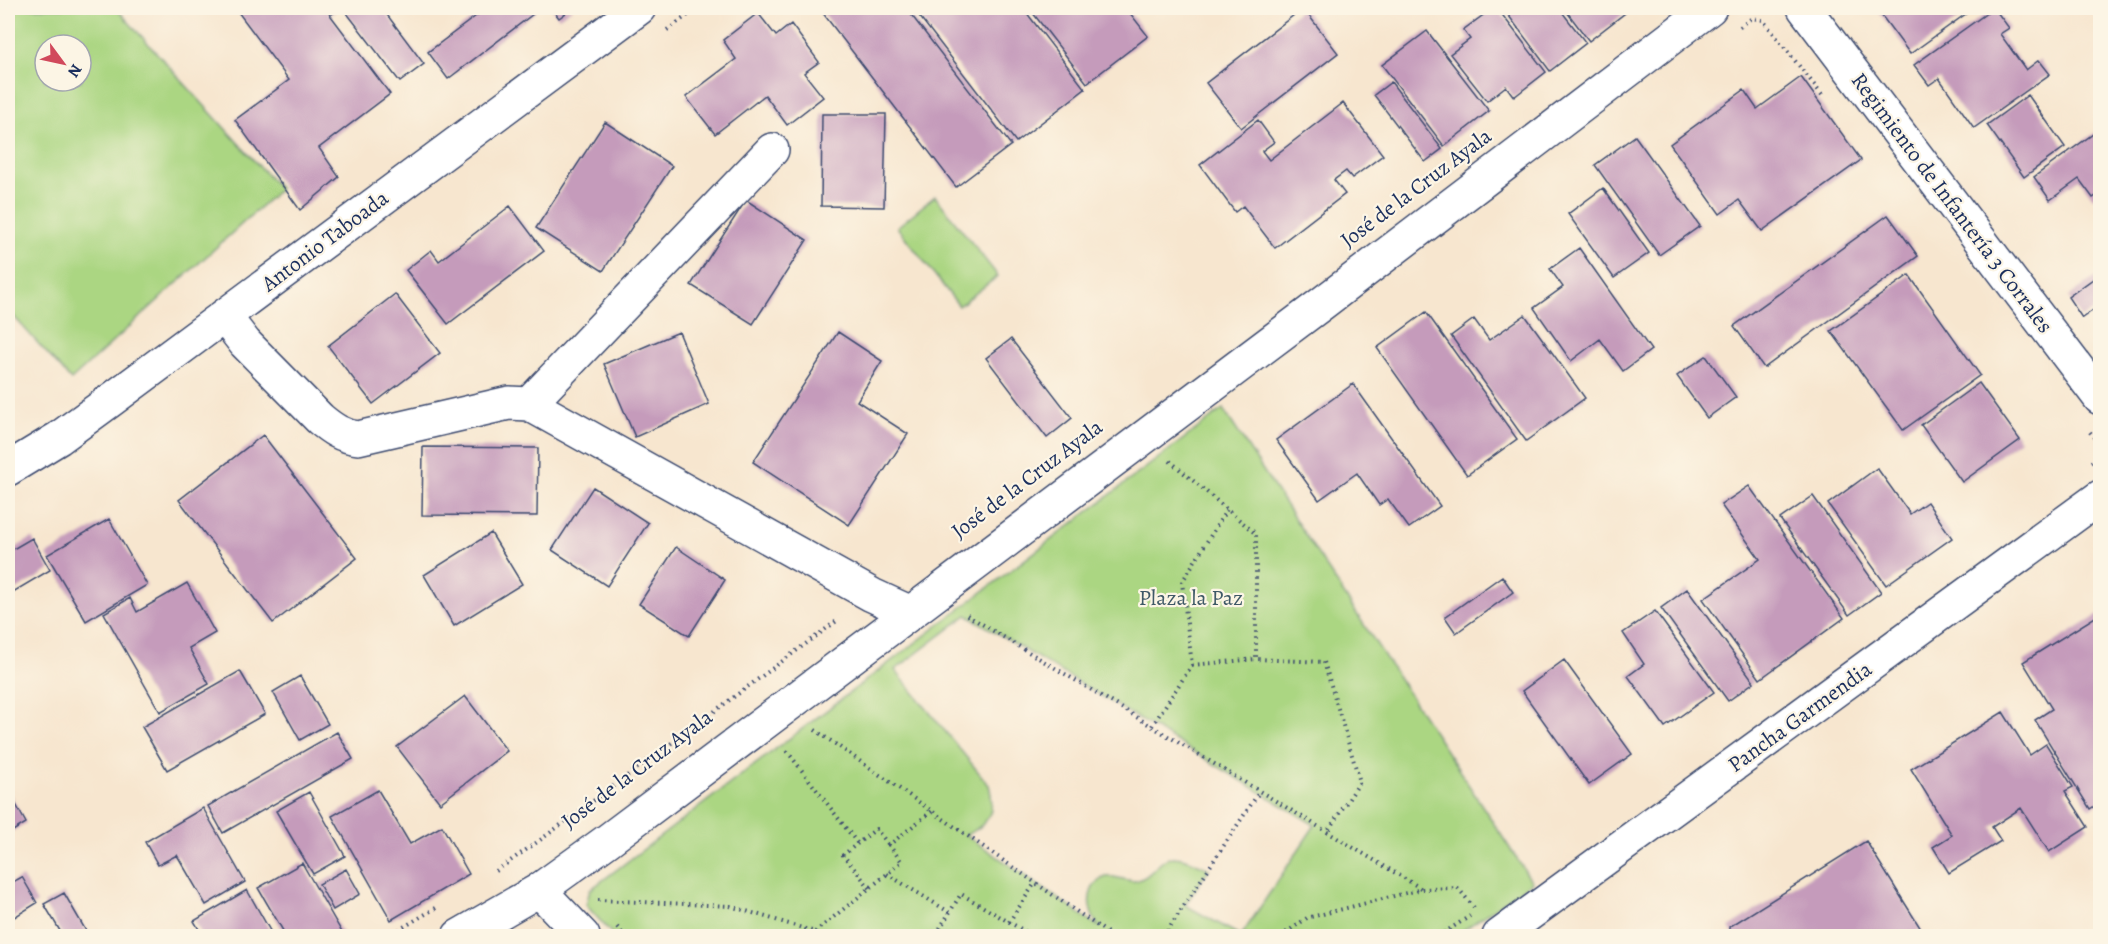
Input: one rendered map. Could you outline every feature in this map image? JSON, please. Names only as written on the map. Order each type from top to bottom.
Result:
[{"type":"street","name":"Antonio Taboada","points":[[8,469],[59,438],[639,8]]},
{"type":"street","name":"José de la Cruz Ayala","points":[[459,936],[539,890],[1320,305],[1710,8]]},
{"type":"street","name":"Regimiento de Infantería 3 Corrales","points":[[1804,8],[2100,398]]},
{"type":"street","points":[[529,404],[772,150]]},
{"type":"street","points":[[224,316],[245,343],[320,418],[332,429],[346,437],[358,438],[509,403],[529,404],[872,595],[909,612]]},
{"type":"street","name":"Pancha Garmendia","points":[[1499,936],[2100,497]]},
{"type":"street","points":[[539,890],[583,936]]},
{"type":"path","points":[[1746,12],[1752,18]]},
{"type":"path","points":[[1169,461],[1256,534],[1256,659]]},
{"type":"path","points":[[1152,726],[1192,664],[1182,582],[1227,509]]},
{"type":"path","name":"José de la Cruz Ayala","points":[[489,876],[872,595]]},
{"type":"path","points":[[967,615],[1422,889]]},
{"type":"path","points":[[1192,664],[1256,659],[1324,662],[1360,782],[1327,832]]},
{"type":"path","points":[[815,730],[1112,936]]},
{"type":"path","points":[[787,751],[858,844]]},
{"type":"path","points":[[1164,936],[1260,792]]},
{"type":"path","points":[[889,845],[932,811]]},
{"type":"path","points":[[815,932],[870,888],[902,862],[876,829],[843,855],[870,888]]},
{"type":"path","points":[[887,874],[949,912]]},
{"type":"path","points":[[1010,922],[1035,883]]},
{"type":"path","points":[[1281,936],[1306,918],[1422,889],[1458,888],[1477,911]]},
{"type":"path","points":[[943,936],[937,933],[961,894],[1034,936]]},
{"type":"path","points":[[598,900],[730,906],[815,932],[819,936]]},
{"type":"path","points":[[388,936],[438,906]]},
{"type":"green space","points":[[8,8],[116,8],[280,189],[71,380],[8,310]]},
{"type":"green space","points":[[935,196],[998,276],[959,306],[897,227]]},
{"type":"green space","name":"Plaza la Paz","points":[[1223,409],[1532,882],[1455,936],[1241,936],[614,936],[586,905],[590,890]],"holes":[[[967,615],[1315,825],[1241,936],[1185,905],[1209,869],[1183,858],[1168,858],[1145,877],[1134,881],[1116,877],[1101,879],[1091,891],[1090,901],[1092,913],[1099,927],[966,835],[981,826],[989,816],[992,802],[989,785],[895,670]]]},
{"type":"building","points":[[235,8],[325,8],[390,94],[319,148],[339,177],[300,210],[235,120],[289,80]]},
{"type":"building","points":[[327,8],[340,8],[332,14]]},
{"type":"building","points":[[343,8],[382,8],[424,64],[400,82]]},
{"type":"building","points":[[482,8],[534,8],[537,11],[448,79],[428,52],[484,10]]},
{"type":"building","points":[[551,8],[573,8],[559,18]]},
{"type":"building","points":[[819,8],[906,8],[1011,145],[956,187]]},
{"type":"building","points":[[913,8],[1023,8],[1085,89],[1016,142]]},
{"type":"building","points":[[1029,8],[1126,8],[1148,36],[1087,83]]},
{"type":"building","points":[[1303,8],[1338,53],[1241,128],[1206,83]]},
{"type":"building","points":[[1493,8],[1497,8],[1546,72],[1514,97],[1506,86],[1487,101],[1450,54],[1470,39],[1463,30]]},
{"type":"building","points":[[1503,8],[1559,8],[1586,43],[1550,71]]},
{"type":"building","points":[[1564,8],[1621,8],[1625,13],[1589,41]]},
{"type":"building","points":[[1876,8],[1974,8],[1910,54]]},
{"type":"building","points":[[1994,8],[2009,28],[2000,34],[2026,70],[2039,60],[2050,74],[1974,128],[1939,78],[1929,85],[1914,65]]},
{"type":"building","points":[[758,13],[776,36],[791,24],[819,62],[804,73],[823,97],[787,125],[765,95],[715,134],[686,97],[736,59],[723,40]]},
{"type":"building","points":[[1427,31],[1489,111],[1444,146],[1382,65]]},
{"type":"building","points":[[1801,77],[1861,160],[1762,231],[1739,200],[1720,214],[1670,144],[1744,90],[1757,109]]},
{"type":"building","points":[[1391,82],[1442,149],[1425,162],[1374,95]]},
{"type":"building","points":[[2028,95],[2065,147],[2024,177],[1987,125]]},
{"type":"building","points":[[1343,103],[1383,155],[1352,178],[1346,171],[1334,180],[1345,194],[1275,248],[1243,206],[1235,212],[1200,165],[1258,120],[1274,142],[1262,151],[1269,160]]},
{"type":"building","points":[[822,114],[886,114],[884,207],[821,206]]},
{"type":"building","points":[[605,122],[672,166],[603,271],[536,228]]},
{"type":"building","points":[[2100,129],[2100,193],[2093,198],[2079,179],[2050,200],[2034,177]]},
{"type":"building","points":[[1635,136],[1700,226],[1659,255],[1595,165]]},
{"type":"building","points":[[1603,188],[1649,253],[1614,278],[1568,214]]},
{"type":"building","points":[[746,200],[807,240],[753,324],[691,285]]},
{"type":"building","points":[[510,206],[544,251],[448,324],[406,270],[431,250],[439,261]]},
{"type":"building","points":[[1888,215],[1918,256],[1764,368],[1734,326]]},
{"type":"building","points":[[1579,248],[1651,350],[1623,371],[1600,339],[1571,361],[1534,308],[1563,287],[1550,269]]},
{"type":"building","points":[[2100,274],[2100,305],[2082,318],[2068,297]]},
{"type":"building","points":[[1909,275],[1980,375],[1903,430],[1831,331]]},
{"type":"building","points":[[395,294],[440,353],[373,404],[328,346]]},
{"type":"building","points":[[1426,312],[1517,439],[1467,475],[1377,348]]},
{"type":"building","points":[[1525,315],[1585,398],[1526,441],[1451,336],[1474,319],[1489,340]]},
{"type":"building","points":[[679,332],[709,404],[635,437],[604,364]]},
{"type":"building","points":[[838,332],[882,361],[857,401],[908,434],[849,525],[753,462]]},
{"type":"building","points":[[1011,339],[1072,418],[1047,438],[986,358]]},
{"type":"building","points":[[1706,356],[1736,397],[1707,418],[1677,376]]},
{"type":"building","points":[[1979,383],[2020,440],[1962,482],[1921,425]]},
{"type":"building","points":[[1353,384],[1440,506],[1409,528],[1388,499],[1379,505],[1357,473],[1319,500],[1276,440]]},
{"type":"building","points":[[263,435],[357,558],[273,623],[179,500]]},
{"type":"building","points":[[423,447],[538,448],[537,516],[422,515]]},
{"type":"building","points":[[1877,468],[1910,514],[1927,502],[1952,538],[1886,585],[1828,504]]},
{"type":"building","points":[[1749,486],[1844,618],[1760,679],[1703,599],[1760,559],[1721,505]]},
{"type":"building","points":[[593,487],[648,523],[607,586],[552,550]]},
{"type":"building","points":[[1813,496],[1881,592],[1849,615],[1780,519]]},
{"type":"building","points":[[109,519],[147,585],[86,621],[47,555]]},
{"type":"building","points":[[491,533],[522,584],[454,626],[424,575]]},
{"type":"building","points":[[32,538],[50,570],[8,595],[8,552]]},
{"type":"building","points":[[676,547],[725,580],[689,636],[639,604]]},
{"type":"building","points":[[1502,576],[1513,592],[1456,633],[1445,617]]},
{"type":"building","points":[[187,583],[215,633],[189,648],[209,684],[160,712],[104,613],[130,598],[137,612]]},
{"type":"building","points":[[1687,589],[1754,682],[1728,701],[1661,608]]},
{"type":"building","points":[[1655,611],[1714,692],[1665,727],[1628,676],[1644,664],[1623,633]]},
{"type":"building","points":[[2100,614],[2100,802],[2090,809],[2035,720],[2052,709],[2023,662]]},
{"type":"building","points":[[1564,660],[1632,754],[1589,785],[1522,691]]},
{"type":"building","points":[[240,671],[265,714],[167,770],[142,727]]},
{"type":"building","points":[[300,676],[328,724],[300,740],[273,692]]},
{"type":"building","points":[[465,696],[507,751],[440,803],[397,747]]},
{"type":"building","points":[[2003,712],[2030,755],[2046,744],[2073,787],[2065,791],[2088,827],[2049,852],[2021,808],[1992,827],[2001,841],[1949,873],[1933,847],[1952,835],[1911,769]]},
{"type":"building","points":[[337,732],[353,759],[223,833],[208,806]]},
{"type":"building","points":[[8,790],[26,823],[8,834]]},
{"type":"building","points":[[378,790],[410,844],[442,826],[469,874],[391,920],[332,816]]},
{"type":"building","points":[[309,792],[345,856],[313,874],[276,811]]},
{"type":"building","points":[[203,808],[245,882],[206,905],[177,855],[158,865],[145,842]]},
{"type":"building","points":[[1866,841],[1921,929],[1908,936],[1734,936],[1729,927]]},
{"type":"building","points":[[302,863],[344,936],[286,936],[258,888]]},
{"type":"building","points":[[346,869],[360,894],[333,910],[319,884]]},
{"type":"building","points":[[22,877],[37,903],[8,921],[8,878],[11,883]]},
{"type":"building","points":[[247,890],[273,936],[203,936],[194,921]]},
{"type":"building","points":[[64,893],[89,936],[63,936],[44,904]]}]
